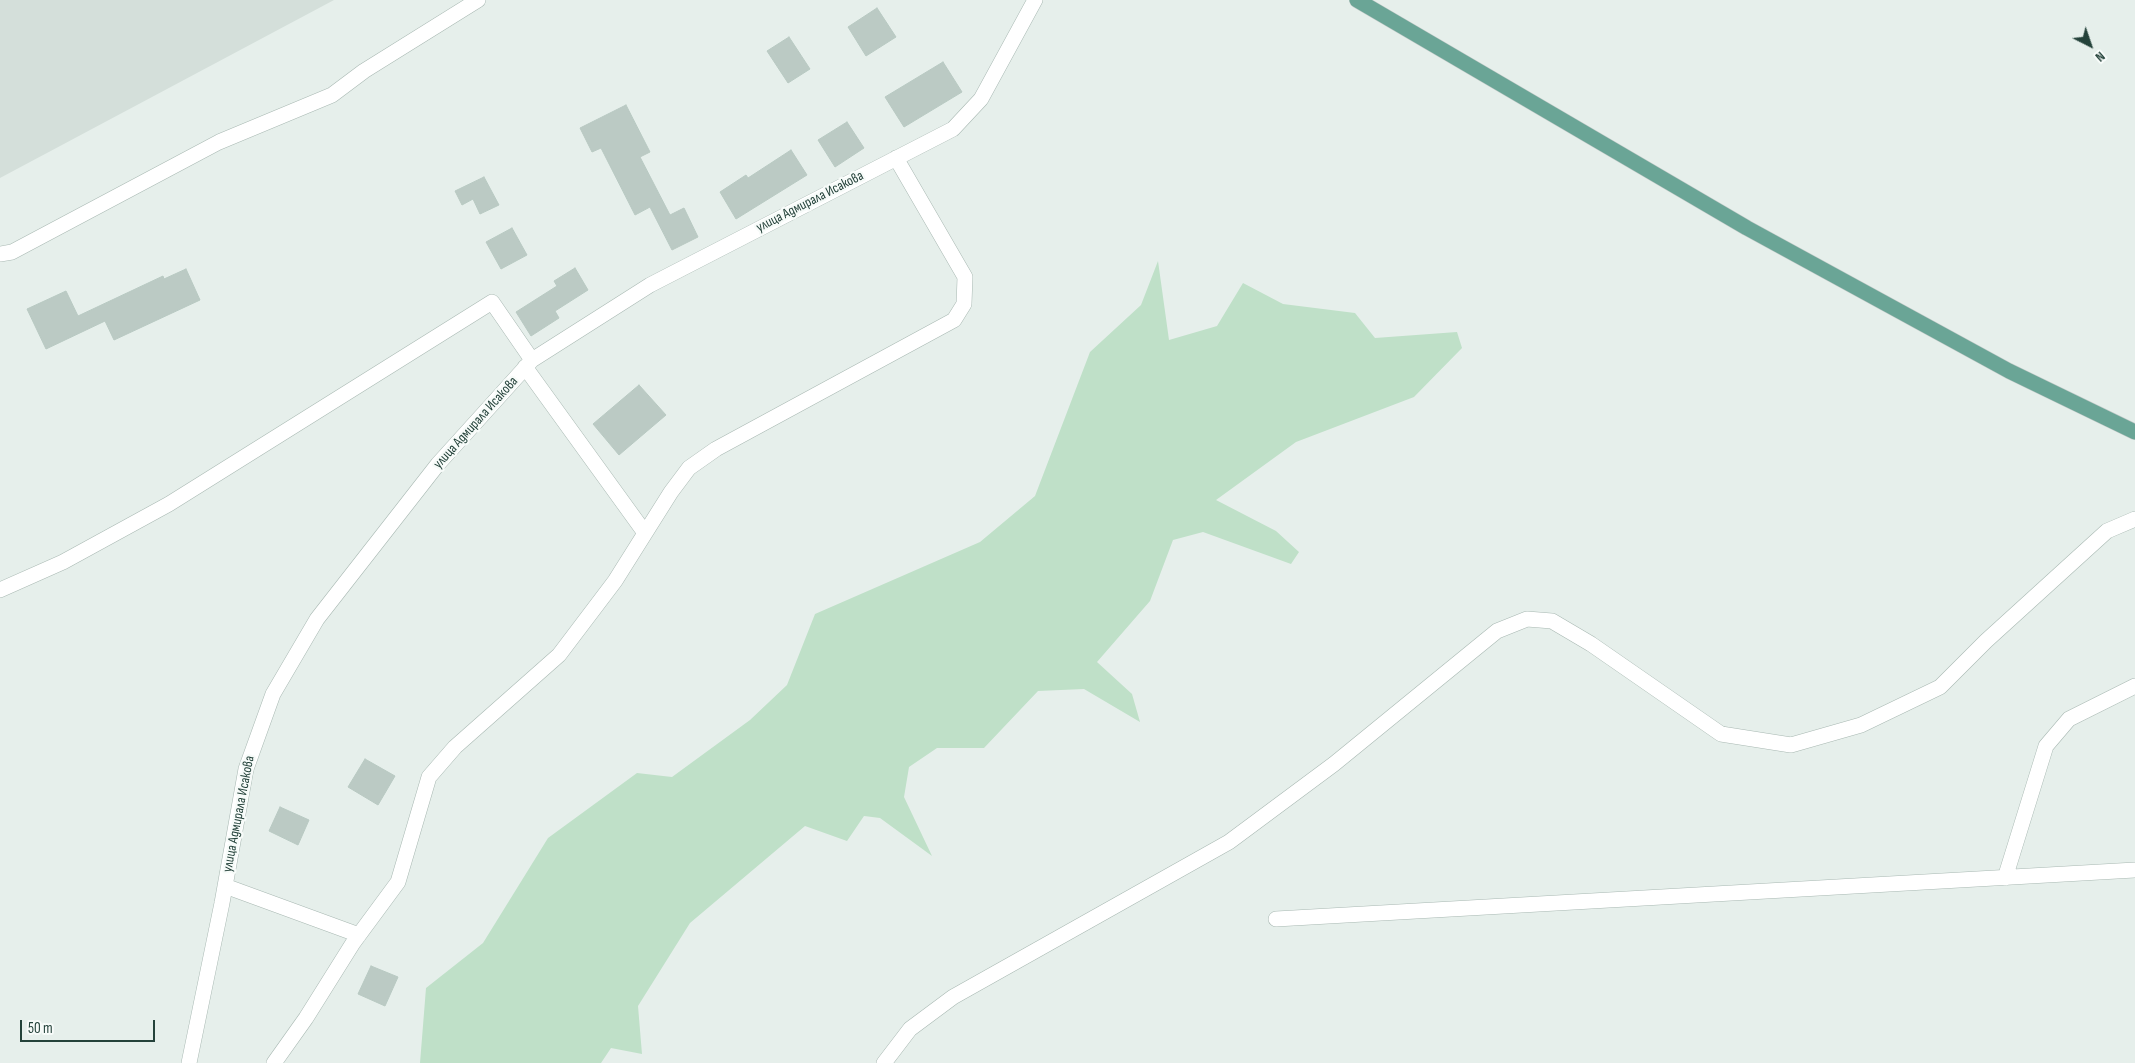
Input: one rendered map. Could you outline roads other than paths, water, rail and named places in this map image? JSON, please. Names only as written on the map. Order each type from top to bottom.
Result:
[{"type":"main road","points":[[1357,0],[1747,228],[2009,371],[2135,432]]},
{"type":"street","points":[[0,254],[12,252],[219,142],[332,95],[364,72],[478,0]]},
{"type":"street","name":"улица Адмирала Исакова","points":[[189,1063],[225,886],[246,768],[273,694],[317,619],[438,464],[529,363],[650,285],[953,129],[981,99],[1035,0]]},
{"type":"street","points":[[274,1063],[306,1018],[359,935],[398,882],[429,777],[455,747],[559,655],[615,582],[671,492],[689,468],[716,449],[954,320],[964,304],[965,277],[896,158]]},
{"type":"street","points":[[0,590],[63,562],[169,504],[492,302],[529,363],[645,533]]},
{"type":"street","points":[[884,1063],[910,1029],[953,997],[1229,842],[1334,764],[1497,631],[1527,619],[1552,621],[1591,644],[1721,734],[1791,745],[1861,725],[1940,687],[1986,641],[2107,530],[2135,519]]},
{"type":"street","points":[[2005,878],[2046,746],[2069,719],[2135,686]]},
{"type":"street","points":[[1276,919],[2135,870]]},
{"type":"street","points":[[225,886],[359,935]]}]
